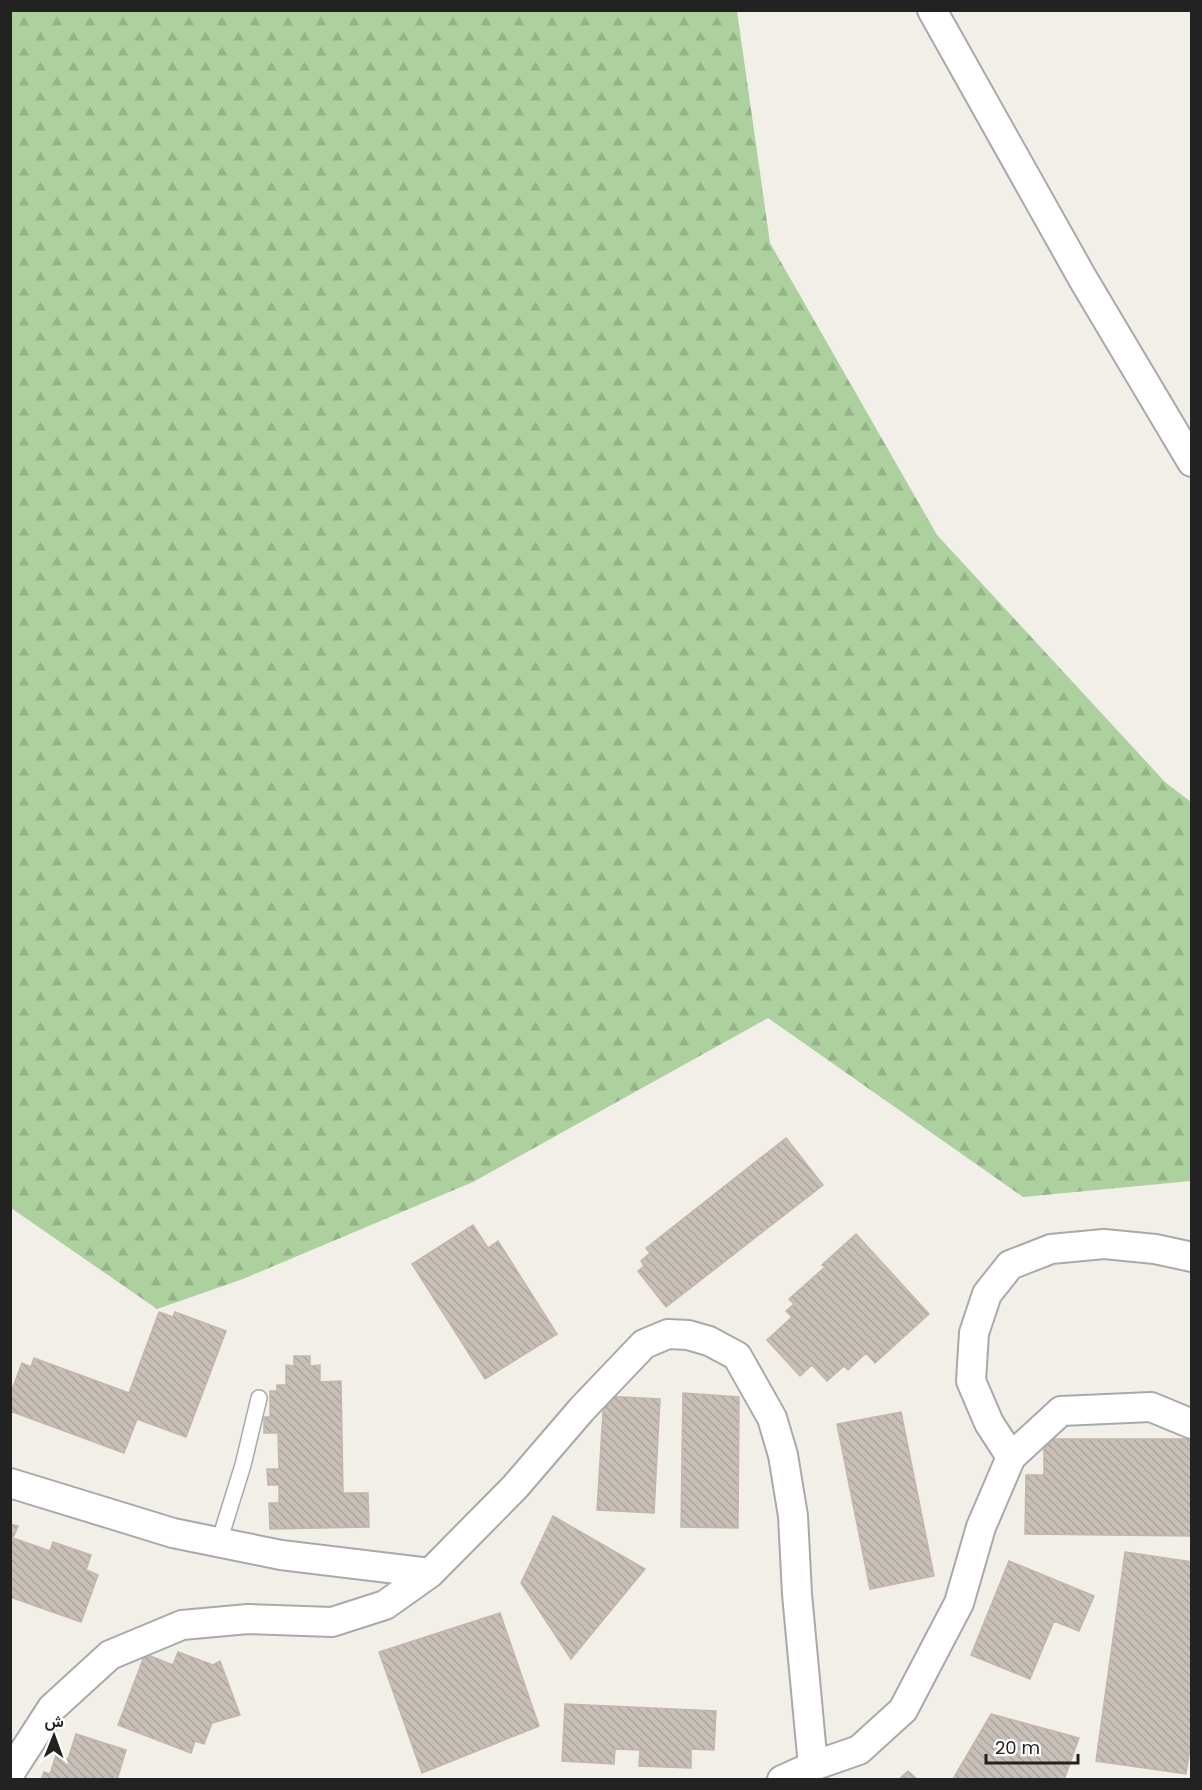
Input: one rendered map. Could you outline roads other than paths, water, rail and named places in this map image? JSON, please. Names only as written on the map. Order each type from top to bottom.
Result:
[{"type":"street","points":[[932,10],[1083,279],[1191,462]]},
{"type":"street","points":[[1011,1457],[989,1423],[971,1381],[974,1333],[987,1294],[1010,1265],[1051,1249],[1104,1244],[1155,1249],[1191,1257]]},
{"type":"street","points":[[10,1773],[52,1708],[110,1655],[182,1625],[248,1619],[332,1622],[385,1605],[430,1573],[515,1487],[582,1409],[644,1344],[668,1334],[688,1335],[709,1341],[737,1356],[772,1418],[783,1455],[793,1516],[797,1594],[813,1766]]},
{"type":"street","points":[[782,1779],[859,1750],[903,1710],[959,1603],[981,1527],[1011,1457],[1061,1411],[1151,1407],[1191,1424]]},
{"type":"street","points":[[10,1483],[173,1533],[281,1555],[430,1573]]},
{"type":"lane","points":[[219,1542],[243,1465],[259,1398]]}]
